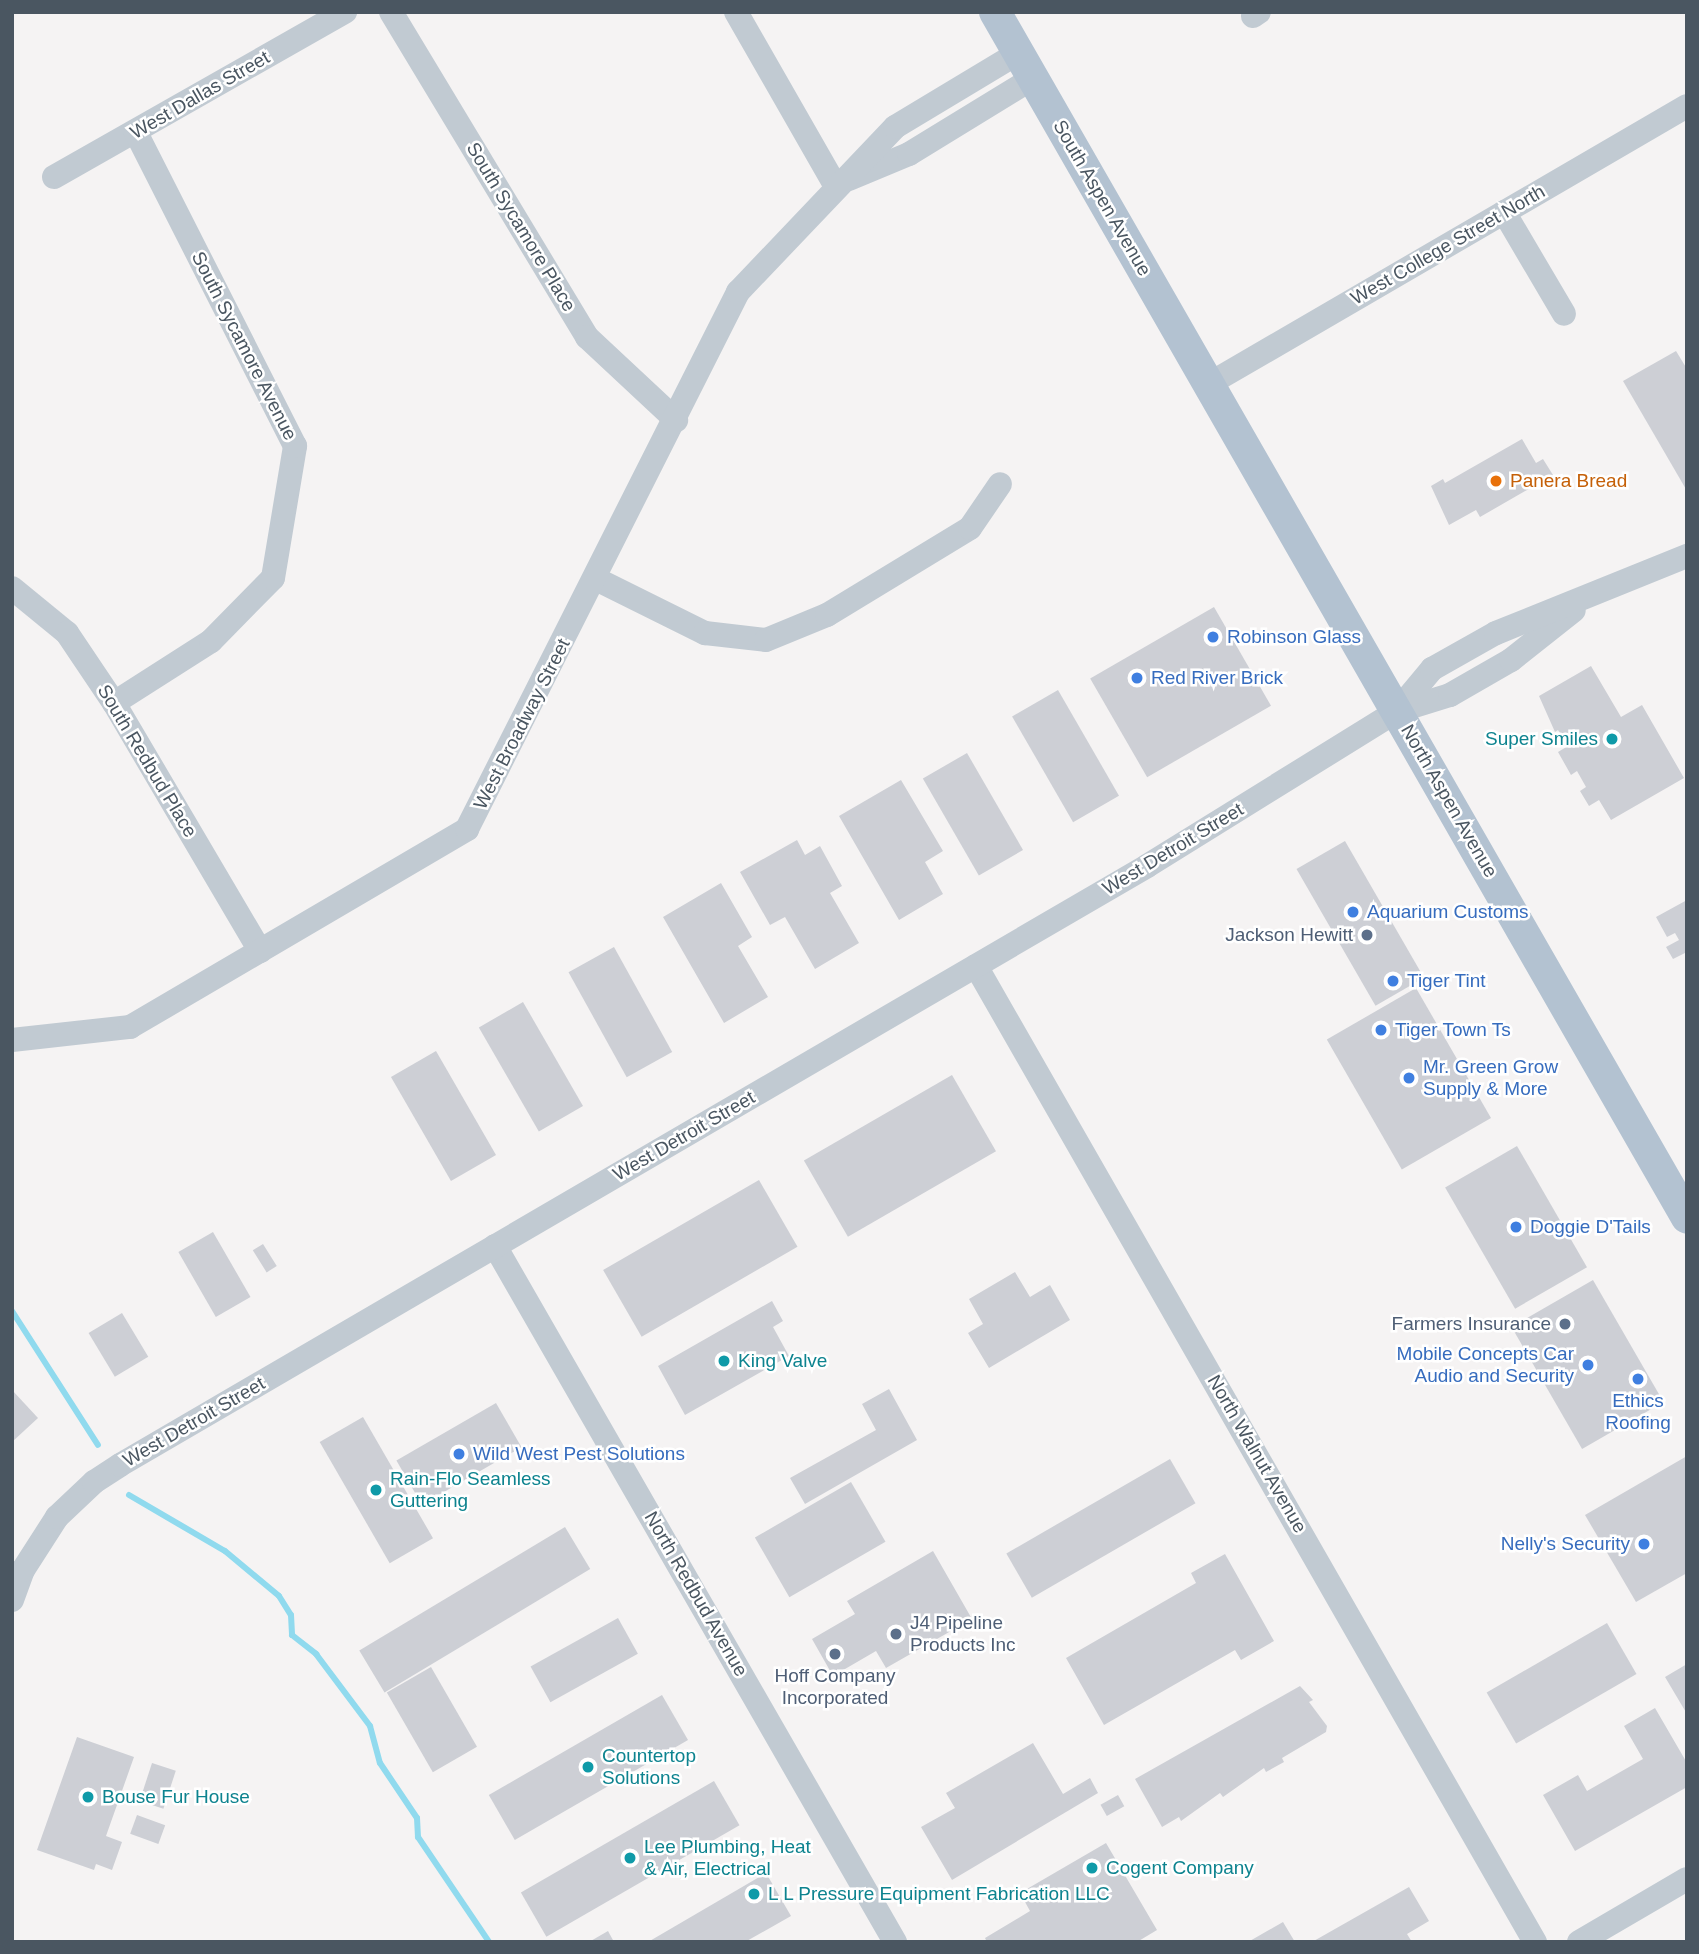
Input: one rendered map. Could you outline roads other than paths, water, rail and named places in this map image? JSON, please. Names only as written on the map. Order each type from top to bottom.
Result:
[{"type":"main road","name":"South Aspen Avenue","points":[[995,12],[1209,384]]},
{"type":"main road","name":"North Aspen Avenue","points":[[1209,384],[1687,1218]]},
{"type":"street","name":"West Dallas Street","points":[[54,177],[345,12]]},
{"type":"street","name":"South Sycamore Place","points":[[391,12],[587,337],[676,420]]},
{"type":"street","points":[[736,12],[835,185]]},
{"type":"street","name":"West Broadway Street","points":[[12,1040],[130,1027],[467,829],[596,579],[738,292],[835,185],[895,127],[1026,65]]},
{"type":"street","name":"West College Street North","points":[[1209,384],[1687,106]]},
{"type":"street","name":"South Sycamore Avenue","points":[[114,703],[211,641],[273,578],[295,446],[136,132]]},
{"type":"street","points":[[1504,212],[1564,314]]},
{"type":"street","points":[[596,579],[705,633],[766,640],[827,615],[970,528],[1000,484]]},
{"type":"street","name":"West Detroit Street","points":[[12,1600],[39,1542],[57,1517],[94,1482],[976,966],[1397,711],[1450,695],[1511,660],[1596,593],[1687,556]]},
{"type":"street","name":"South Redbud Place","points":[[12,588],[67,634],[114,703],[260,951]]},
{"type":"street","name":"North Walnut Avenue","points":[[976,966],[1535,1942]]},
{"type":"street","name":"North Redbud Avenue","points":[[495,1246],[895,1942]]},
{"type":"street","points":[[1579,1942],[1687,1879]]},
{"type":"waterway","points":[[12,1311],[98,1445]]},
{"type":"waterway","points":[[129,1495],[225,1551],[279,1596],[291,1615],[292,1635],[316,1654],[370,1726],[380,1763],[417,1818],[418,1837],[489,1942]]},
{"type":"place","name":"Panera Bread","points":[[1496,481]]},
{"type":"place","name":"Robinson Glass","points":[[1213,637]]},
{"type":"place","name":"Red River Brick","points":[[1137,678]]},
{"type":"place","name":"Super Smiles","points":[[1612,739]]},
{"type":"place","name":"Aquarium Customs","points":[[1353,912]]},
{"type":"place","name":"Jackson Hewitt","points":[[1367,935]]},
{"type":"place","name":"Tiger Tint","points":[[1393,981]]},
{"type":"place","name":"Tiger Town Ts","points":[[1381,1030]]},
{"type":"place","name":"Mr. Green Grow Supply & More","points":[[1409,1078]]},
{"type":"place","name":"Doggie D'Tails","points":[[1516,1227]]},
{"type":"place","name":"Farmers Insurance","points":[[1565,1324]]},
{"type":"place","name":"King Valve","points":[[724,1361]]},
{"type":"place","name":"Mobile Concepts Car Audio and Security","points":[[1588,1365]]},
{"type":"place","name":"Ethics Roofing","points":[[1638,1379]]},
{"type":"place","name":"Wild West Pest Solutions","points":[[459,1454]]},
{"type":"place","name":"Rain-Flo Seamless Guttering","points":[[376,1490]]},
{"type":"place","name":"Nelly's Security","points":[[1644,1544]]},
{"type":"place","name":"J4 Pipeline Products Inc","points":[[896,1634]]},
{"type":"place","name":"Hoff Company Incorporated","points":[[835,1654]]},
{"type":"place","name":"Countertop Solutions","points":[[588,1767]]},
{"type":"place","name":"Bouse Fur House","points":[[88,1797]]},
{"type":"place","name":"Lee Plumbing, Heat & Air, Electrical","points":[[630,1858]]},
{"type":"place","name":"Cogent Company","points":[[1092,1868]]},
{"type":"place","name":"L L Pressure Equipment Fabrication LLC","points":[[754,1894]]}]
